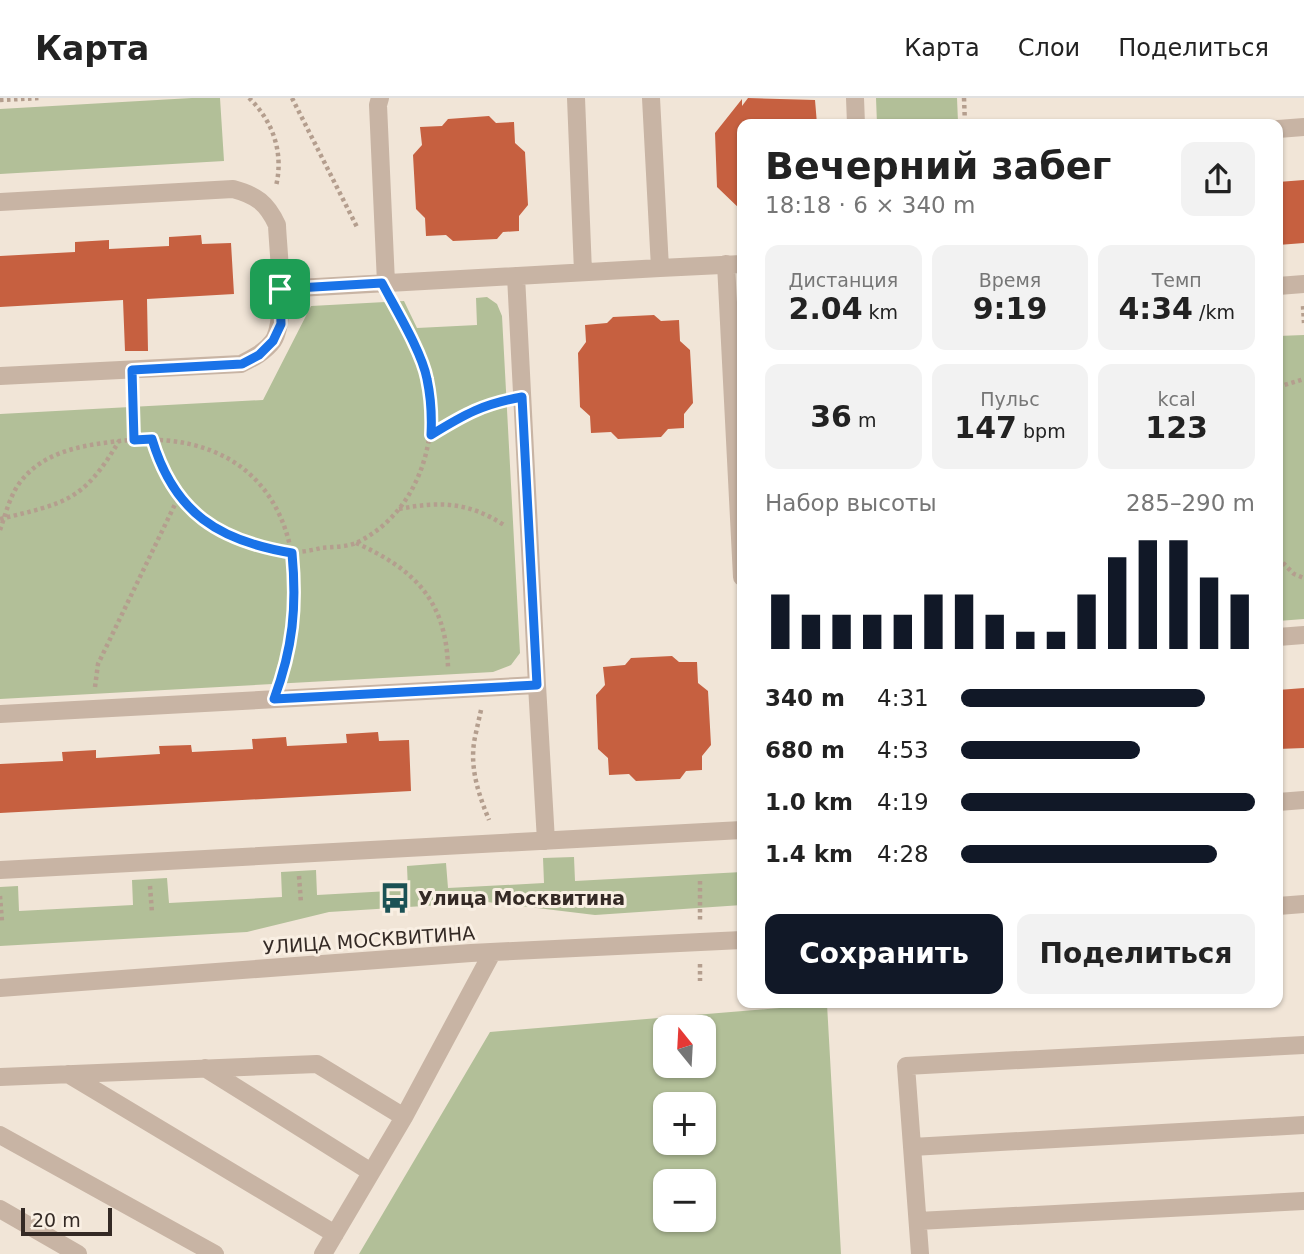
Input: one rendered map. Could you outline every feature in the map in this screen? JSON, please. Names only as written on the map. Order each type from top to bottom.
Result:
[{"type":"street","points":[[380,98],[378,105],[384,283]]},
{"type":"street","points":[[576,98],[583,272]]},
{"type":"street","points":[[651,98],[660,268]]},
{"type":"street","points":[[855,98],[856,119]]},
{"type":"street","points":[[1283,129],[1304,127]]},
{"type":"street","points":[[0,202],[233,189],[252,194],[271,210],[277,225],[281,324],[273,341],[259,355],[242,364],[0,376]]},
{"type":"street","points":[[280,289],[734,264],[737,381]]},
{"type":"street","points":[[516,276],[545,841]]},
{"type":"street","points":[[1283,286],[1304,284]]},
{"type":"street","points":[[1283,637],[1304,635]]},
{"type":"street","points":[[0,714],[537,685]]},
{"type":"street","points":[[1283,802],[1304,800]]},
{"type":"street","points":[[0,870],[737,830]]},
{"type":"street","points":[[1283,906],[1304,904]]},
{"type":"street","name":"УЛИЦА МОСКВИТИНА","points":[[0,988],[492,953],[737,940]]},
{"type":"street","points":[[323,1254],[404,1116],[492,953]]},
{"type":"street","points":[[920,1254],[906,1066],[1304,1045]]},
{"type":"street","points":[[0,1077],[317,1064],[404,1116]]},
{"type":"street","points":[[205,1068],[371,1172]]},
{"type":"street","points":[[68,1074],[335,1234]]},
{"type":"street","points":[[912,1147],[1304,1125]]},
{"type":"street","points":[[0,1135],[215,1254]]},
{"type":"street","points":[[918,1221],[1304,1201]]},
{"type":"street","points":[[0,1209],[78,1254]]},
{"type":"path","points":[[0,100],[41,98]]},
{"type":"path","points":[[248,98],[269,122],[278,146],[278,178],[271,210]]},
{"type":"path","points":[[292,98],[361,234]]},
{"type":"path","points":[[964,98],[965,119]]},
{"type":"path","points":[[152,439],[166,476],[179,496],[208,524],[237,540],[292,553],[356,543],[381,527],[411,491],[426,456],[431,435],[432,410],[427,376],[384,283]]},
{"type":"path","points":[[132,370],[134,440]]},
{"type":"path","points":[[1283,386],[1304,380]]},
{"type":"path","points":[[431,435],[465,413],[484,405],[522,397]]},
{"type":"path","points":[[0,530],[9,502],[21,481],[55,455],[72,449],[119,440],[152,439],[189,442],[220,453],[254,476],[273,501],[288,532],[296,594],[294,622],[289,653],[274,699]]},
{"type":"path","points":[[2,519],[63,502],[84,489],[97,476],[119,440]]},
{"type":"path","points":[[96,673],[179,496]]},
{"type":"path","points":[[398,509],[429,503],[460,505],[484,513],[530,544]]},
{"type":"path","points":[[356,543],[400,566],[419,583],[431,601],[441,622],[447,657],[448,689]]},
{"type":"path","points":[[1283,563],[1294,574],[1304,578]]},
{"type":"path","points":[[481,705],[474,739],[473,761],[475,778],[492,827]]},
{"type":"path","points":[[0,897],[2,922]]},
{"type":"green space","points":[[220,98],[224,161],[0,174],[0,109]]},
{"type":"green space","points":[[876,98],[957,98],[958,119],[877,119]]},
{"type":"green space","points":[[487,297],[497,304],[502,316],[520,653],[511,665],[493,672],[0,699],[0,414],[263,400],[311,306],[404,301],[417,328],[477,325],[476,298]]},
{"type":"green space","points":[[1304,335],[1304,619],[1283,621],[1283,336]]},
{"type":"green space","points":[[574,857],[575,881],[737,872],[737,905],[595,915],[487,902],[329,912],[247,932],[0,946],[0,887],[18,886],[19,911],[133,905],[132,880],[167,878],[169,903],[282,897],[281,872],[316,870],[317,895],[408,890],[407,866],[446,863],[448,888],[544,883],[543,858]]},
{"type":"green space","points":[[779,1008],[827,1008],[841,1254],[359,1254],[490,1032],[653,1018],[653,1078],[716,1078],[716,1015],[695,1015]]},
{"type":"building","points":[[748,98],[815,100],[817,119],[737,119],[737,206],[717,187],[715,133],[742,99],[742,106]]},
{"type":"building","points":[[489,116],[496,123],[514,122],[515,143],[525,152],[528,205],[519,216],[519,231],[503,232],[497,239],[453,241],[446,235],[426,236],[425,218],[416,209],[413,155],[422,145],[420,127],[442,126],[448,119]]},
{"type":"building","points":[[1304,180],[1304,243],[1283,245],[1283,182]]},
{"type":"building","points":[[201,235],[202,244],[231,243],[234,294],[147,299],[148,351],[125,351],[123,300],[0,307],[0,256],[75,252],[75,242],[109,240],[109,249],[169,246],[169,237]]},
{"type":"building","points":[[654,315],[661,321],[679,320],[680,341],[690,350],[693,403],[684,414],[684,428],[668,429],[661,437],[618,439],[611,432],[591,433],[590,416],[580,407],[578,353],[586,342],[585,325],[607,323],[613,317]]},
{"type":"building","points":[[672,656],[679,662],[697,662],[698,683],[708,691],[711,745],[702,756],[702,770],[686,771],[680,779],[636,781],[629,774],[609,775],[608,758],[598,749],[596,695],[605,685],[603,667],[625,665],[631,658]]},
{"type":"building","points":[[1304,688],[1304,748],[1283,749],[1283,690]]},
{"type":"building","points":[[378,732],[379,741],[409,740],[411,791],[0,813],[0,764],[63,761],[62,752],[96,750],[96,758],[160,754],[159,746],[191,745],[192,752],[253,749],[252,739],[286,737],[287,746],[347,743],[346,734]]},
{"type":"place","name":"Улица Москвитина","points":[[395,898]]},
{"type":"route","points":[[382,283],[427,376],[432,410],[431,435],[465,413],[484,405],[522,397],[537,685],[274,699],[289,653],[294,622],[296,594],[292,553],[237,540],[208,524],[179,496],[157,457],[152,439],[134,440],[132,370],[242,364],[259,355],[273,341],[281,324],[280,289],[382,283]]}]
